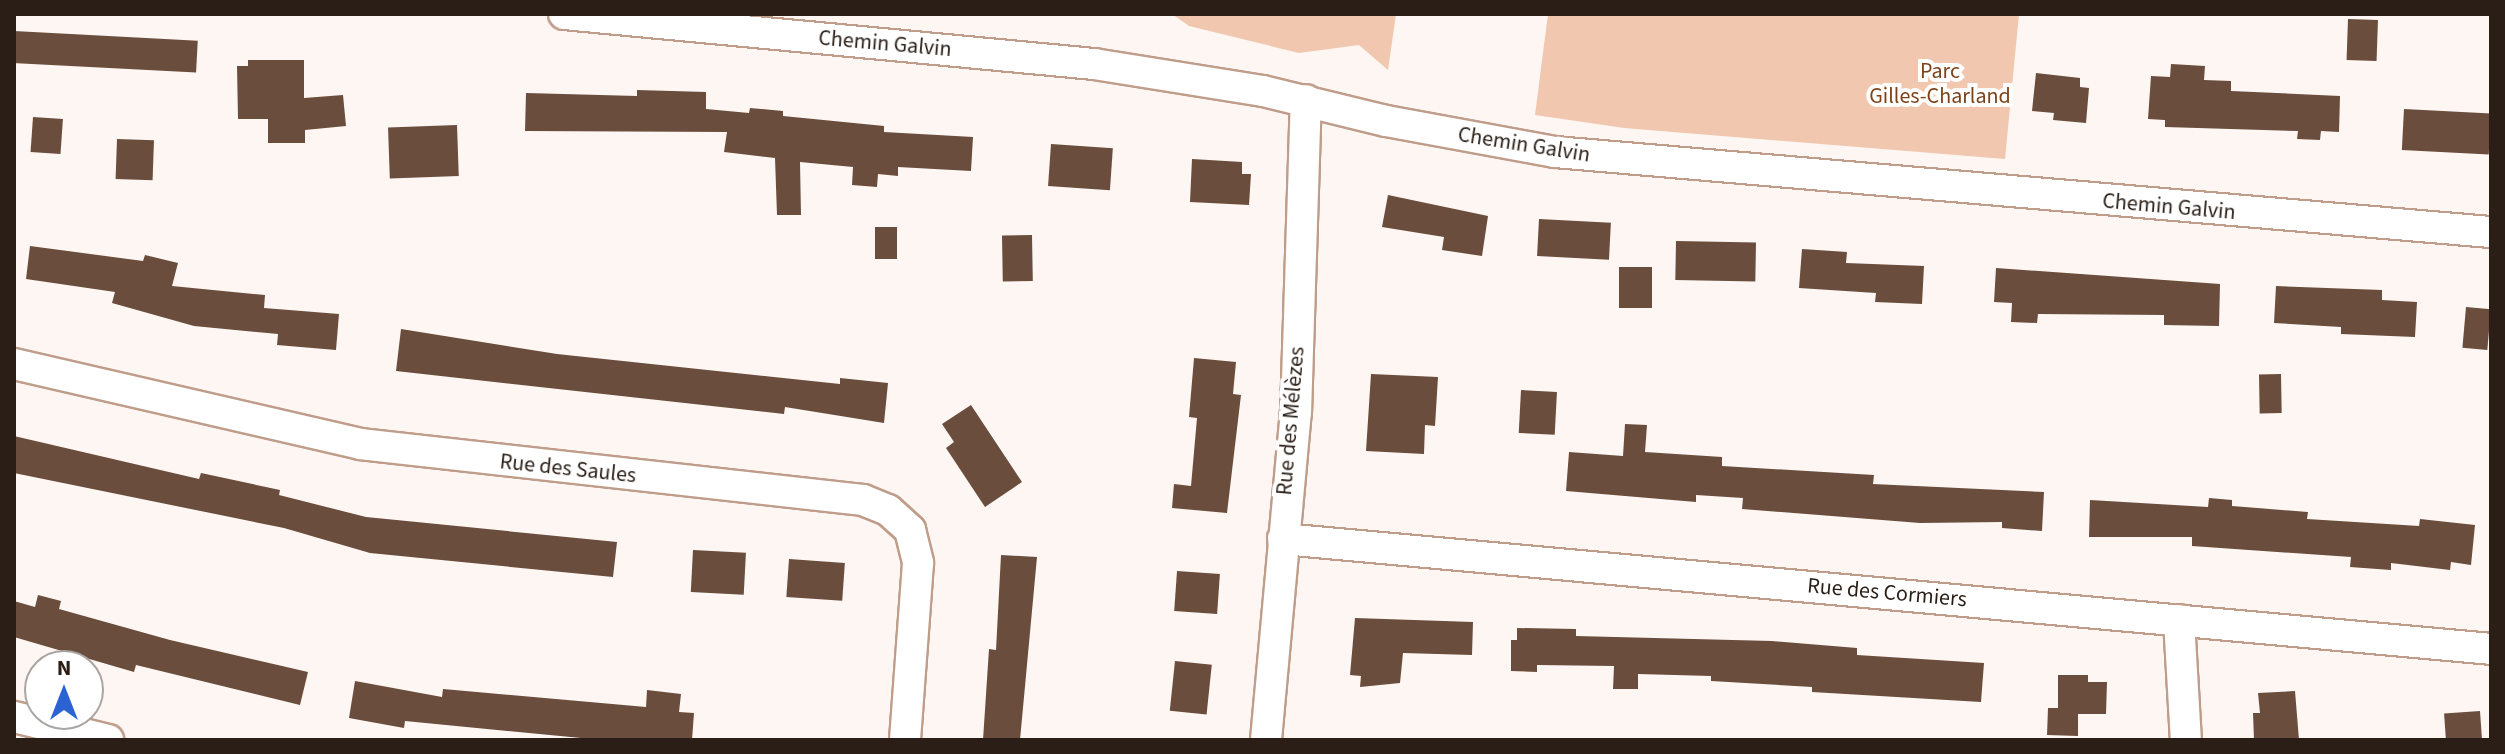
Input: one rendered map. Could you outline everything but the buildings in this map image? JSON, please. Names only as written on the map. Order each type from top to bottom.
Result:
[{"type":"street","name":"Chemin Galvin","points":[[564,14],[1094,64],[1306,100],[1555,152],[2491,232]]},
{"type":"street","name":"Rue des Mélèzes","points":[[1266,740],[1296,413],[1306,100]]},
{"type":"street","name":"Rue des Saules","points":[[14,364],[360,444],[863,500],[888,510],[910,530],[918,563],[905,740]]},
{"type":"street","name":"Rue des Cormiers","points":[[1283,539],[2491,649]]},
{"type":"street","points":[[2179,620],[2186,740]]},
{"type":"street","points":[[14,717],[108,740]]},
{"type":"green space","points":[[1172,14],[1396,14],[1388,70],[1359,45],[1299,53],[1189,26]]},
{"type":"green space","name":"Parc Gilles-Charland","points":[[1548,14],[2019,14],[2005,159],[1624,128],[1535,115]]}]
